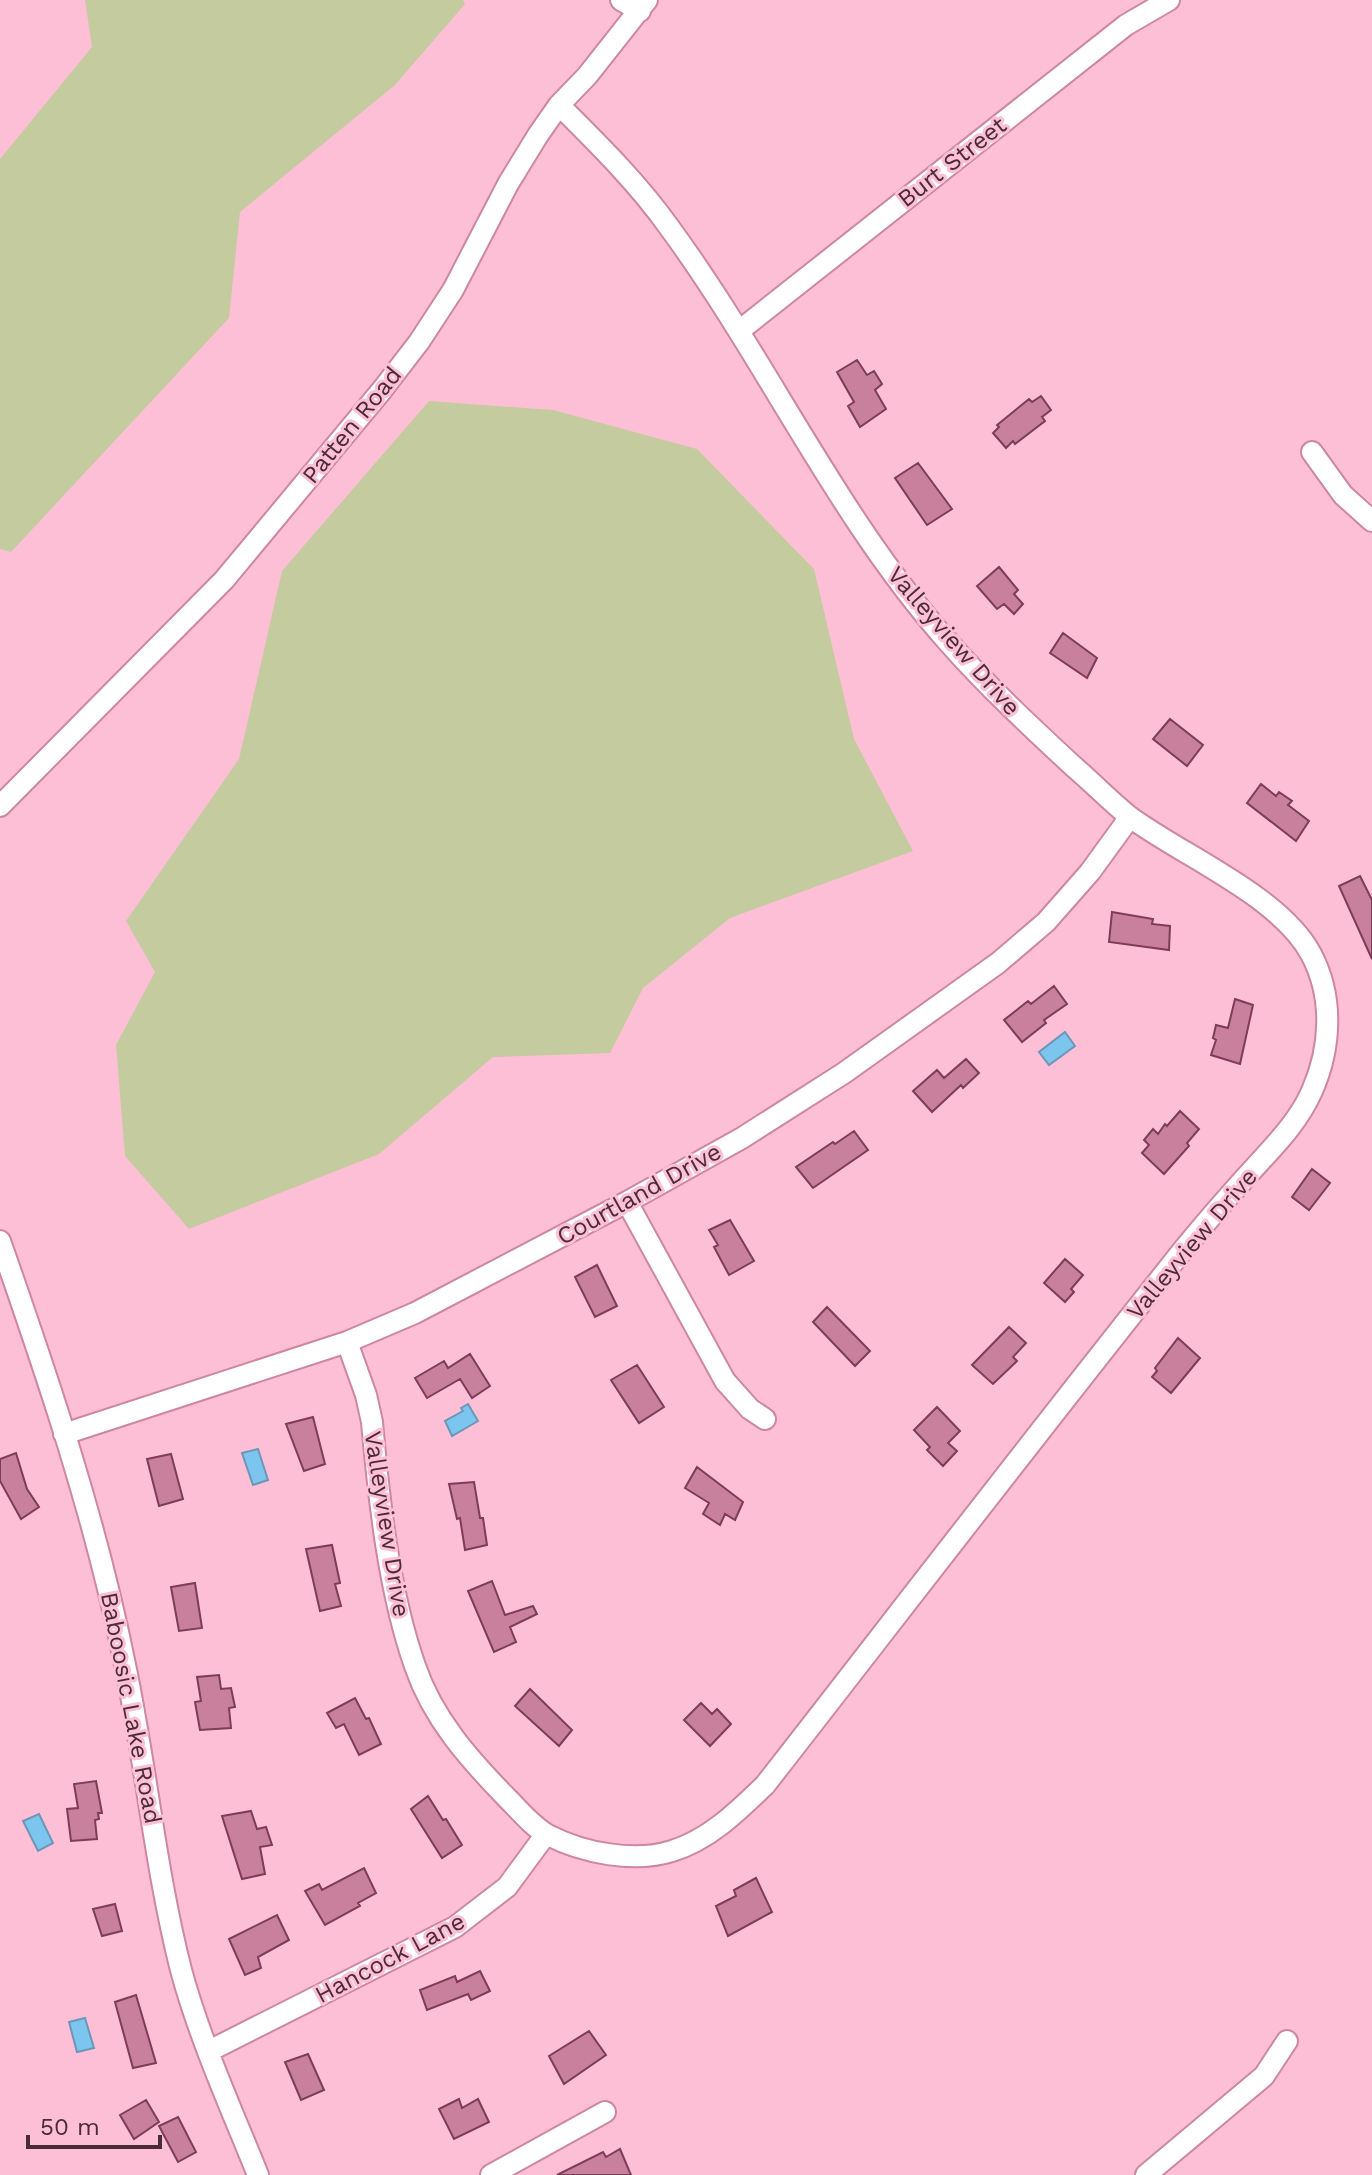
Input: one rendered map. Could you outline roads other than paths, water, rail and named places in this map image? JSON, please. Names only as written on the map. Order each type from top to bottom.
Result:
[{"type":"street","points":[[621,0],[644,6]]},
{"type":"street","name":"Burt Street","points":[[739,331],[1126,25],[1169,0]]},
{"type":"street","name":"Patten Road","points":[[0,806],[224,580],[391,378],[453,290],[508,184],[559,105],[644,6]]},
{"type":"street","name":"Valleyview Drive","points":[[347,1342],[366,1395],[396,1605],[415,1667],[450,1735],[482,1772],[546,1834],[579,1848],[612,1854],[646,1856],[671,1852],[695,1842],[730,1818],[765,1785],[1170,1266],[1300,1114],[1319,1074],[1327,1032],[1325,991],[1311,953],[1285,921],[1236,883],[1130,817],[986,683],[905,590],[834,489],[739,331],[665,221],[610,155],[559,105]]},
{"type":"street","points":[[1312,452],[1343,495],[1372,521]]},
{"type":"street","name":"Courtland Drive","points":[[64,1434],[347,1342],[415,1313],[627,1202],[794,1107],[998,963],[1046,922],[1090,872],[1130,817]]},
{"type":"street","points":[[627,1202],[725,1381],[750,1409],[765,1419]]},
{"type":"street","name":"Baboosic Lake Road","points":[[0,1241],[97,1542],[124,1660],[182,1973],[258,2175]]},
{"type":"street","name":"Hancock Lane","points":[[209,2051],[455,1927],[507,1887],[546,1834]]},
{"type":"street","points":[[1146,2175],[1264,2076],[1287,2041]]},
{"type":"street","points":[[491,2175],[605,2112]]},
{"type":"water","points":[[1065,1032],[1075,1046],[1049,1065],[1039,1052]]},
{"type":"water","points":[[468,1404],[478,1421],[452,1436],[445,1421],[463,1411],[461,1408]]},
{"type":"water","points":[[258,1449],[268,1480],[253,1485],[242,1453]]},
{"type":"water","points":[[39,1814],[53,1843],[38,1851],[23,1821]]},
{"type":"water","points":[[85,2018],[94,2048],[77,2052],[69,2022]]}]
